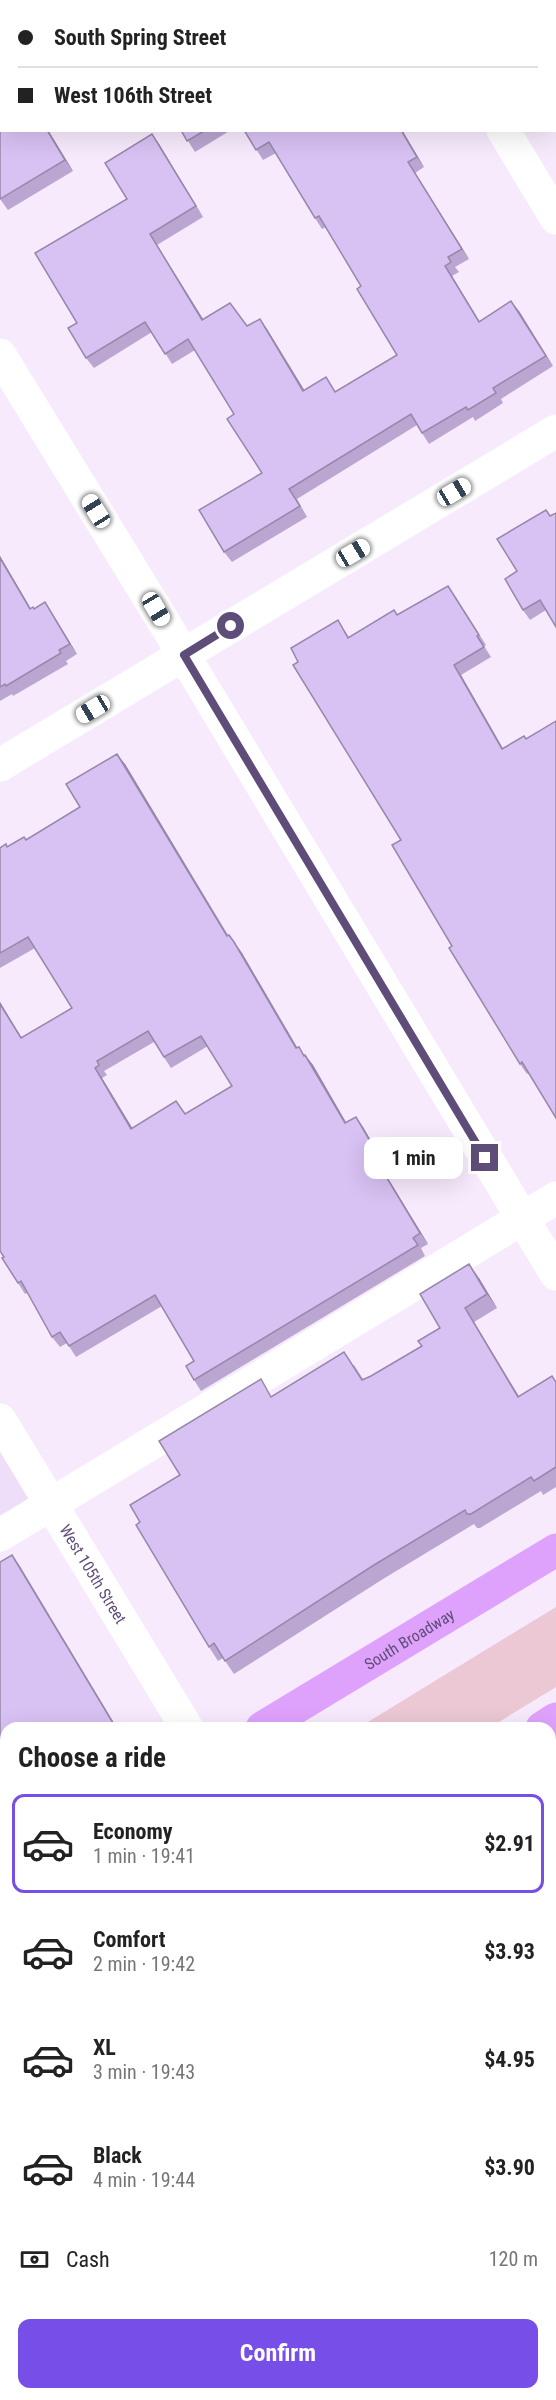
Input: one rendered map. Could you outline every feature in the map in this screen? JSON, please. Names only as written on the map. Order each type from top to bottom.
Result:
[{"type":"main road","name":"South Broadway","points":[[272,1722],[556,1550]]},
{"type":"street","points":[[504,132],[556,218]]},
{"type":"street","points":[[0,355],[184,655],[556,1274]]},
{"type":"street","points":[[0,765],[556,431]]},
{"type":"street","points":[[0,1535],[556,1198]]},
{"type":"street","name":"West 105th Street","points":[[0,1420],[183,1722]]},
{"type":"shaded area","points":[[0,1431],[42,1500],[0,1526]]},
{"type":"shaded area","points":[[556,1607],[556,1687],[499,1722],[368,1722]]},
{"type":"building","points":[[0,132],[48,132],[65,160],[0,199]]},
{"type":"building","points":[[182,132],[203,132],[187,141]]},
{"type":"building","points":[[245,132],[402,132],[417,157],[408,162],[462,249],[448,257],[451,262],[445,266],[479,322],[511,301],[546,356],[493,388],[496,393],[468,410],[466,407],[422,433],[411,414],[289,489],[300,506],[224,552],[199,510],[262,473],[227,419],[234,414],[188,339],[165,354],[145,322],[86,358],[68,328],[77,323],[35,253],[127,199],[105,163],[152,134],[196,206],[150,234],[202,320],[230,303],[247,326],[260,319],[303,391],[326,377],[335,392],[397,355],[357,289],[361,286],[319,216],[315,218],[269,142],[256,150]]},
{"type":"building","points":[[546,510],[550,516],[556,513],[556,627],[540,600],[523,610],[505,579],[517,571],[497,539]]},
{"type":"building","points":[[0,558],[30,609],[45,602],[70,644],[59,650],[61,653],[6,686],[5,684],[0,687]]},
{"type":"building","points":[[448,586],[484,647],[454,665],[502,749],[524,736],[526,739],[556,721],[556,1118],[449,948],[452,946],[392,845],[401,840],[293,665],[298,662],[291,648],[338,620],[348,638],[394,610],[397,615]]},
{"type":"building","points":[[117,754],[227,936],[229,935],[234,942],[296,1048],[299,1047],[305,1055],[345,1123],[356,1117],[370,1141],[366,1143],[420,1233],[413,1238],[418,1245],[194,1380],[186,1366],[194,1361],[155,1295],[69,1346],[60,1332],[52,1337],[21,1281],[18,1283],[0,1251],[0,1004],[21,1038],[72,1008],[28,937],[0,953],[0,848],[6,844],[7,847],[24,837],[26,840],[80,807],[66,784]],"holes":[[[148,1031],[164,1057],[201,1036],[232,1086],[185,1114],[176,1101],[131,1129],[95,1068],[99,1065],[97,1061]]]},
{"type":"building","points":[[469,1264],[487,1294],[465,1308],[518,1397],[552,1376],[556,1382],[556,1467],[534,1481],[531,1477],[471,1514],[467,1514],[465,1510],[374,1565],[225,1661],[214,1643],[209,1647],[136,1525],[140,1522],[130,1505],[180,1475],[159,1441],[261,1379],[271,1397],[344,1352],[362,1380],[371,1376],[422,1346],[418,1341],[440,1328],[420,1294]]},
{"type":"building","points":[[12,1555],[112,1722],[0,1722],[0,1562]]},
{"type":"route","points":[[231,626],[184,655],[485,1158]]}]
